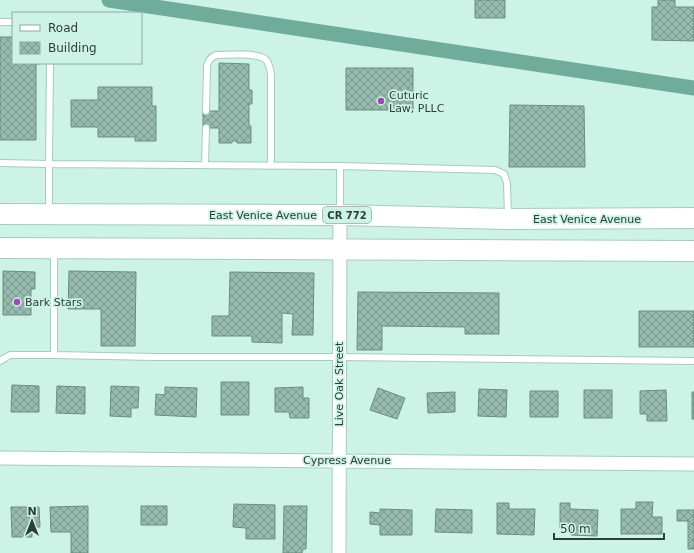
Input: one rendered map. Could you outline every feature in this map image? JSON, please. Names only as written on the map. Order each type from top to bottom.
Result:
[{"type":"main road","name":"East Venice Avenue","points":[[0,214],[340,215],[508,219],[694,218]]},
{"type":"main road","points":[[0,248],[694,251]]},
{"type":"street","name":"Live Oak Street","points":[[339,553],[340,215]]},
{"type":"street","name":"Cypress Avenue","points":[[0,458],[694,464]]},
{"type":"lane","points":[[0,22],[12,22]]},
{"type":"lane","points":[[206,111],[207,66],[208,62],[213,56],[242,55],[264,58],[267,62],[270,74],[270,166]]},
{"type":"lane","points":[[49,214],[50,64]]},
{"type":"lane","points":[[206,128],[206,165]]},
{"type":"lane","points":[[0,163],[340,166],[495,170],[504,174],[507,183],[508,219]]},
{"type":"lane","points":[[340,166],[340,215]]},
{"type":"lane","points":[[54,248],[54,355]]},
{"type":"lane","points":[[0,361],[10,355],[694,361]]},
{"type":"building","points":[[475,0],[505,0],[505,18],[475,18]]},
{"type":"building","points":[[658,0],[675,0],[675,7],[694,7],[694,41],[652,40],[652,7],[658,7]]},
{"type":"building","points":[[0,37],[12,37],[12,64],[36,64],[36,140],[0,140]]},
{"type":"building","points":[[219,63],[249,64],[249,90],[252,90],[252,104],[249,104],[251,143],[237,143],[237,141],[232,141],[232,143],[219,143],[219,128],[203,128],[203,111],[219,111]]},
{"type":"building","points":[[346,68],[413,68],[413,110],[346,110]]},
{"type":"building","points":[[98,87],[152,87],[152,106],[156,106],[156,141],[135,141],[135,137],[98,137],[98,127],[71,127],[71,100],[98,100]]},
{"type":"building","points":[[510,105],[584,106],[585,167],[509,167]]},
{"type":"building","name":"Bark Stars","points":[[3,271],[35,272],[35,289],[31,289],[31,315],[3,315]]},
{"type":"building","points":[[69,271],[136,272],[135,346],[101,346],[101,309],[68,309]]},
{"type":"building","points":[[230,272],[314,273],[313,335],[292,335],[293,314],[282,313],[282,343],[252,342],[252,336],[212,336],[212,316],[229,316]]},
{"type":"building","points":[[358,292],[499,293],[499,334],[465,334],[465,327],[382,326],[382,350],[357,350]]},
{"type":"building","points":[[639,311],[694,311],[694,347],[639,347]]},
{"type":"building","points":[[221,382],[249,382],[249,415],[221,415]]},
{"type":"building","points":[[12,385],[39,386],[39,412],[11,412]]},
{"type":"building","points":[[57,386],[85,387],[85,414],[56,413]]},
{"type":"building","points":[[111,386],[139,387],[138,408],[131,408],[131,417],[110,416]]},
{"type":"building","points":[[165,387],[197,388],[196,417],[155,415],[156,394],[165,395]]},
{"type":"building","points":[[303,387],[303,398],[309,398],[309,418],[290,418],[289,412],[275,412],[275,388]]},
{"type":"building","points":[[378,388],[405,398],[397,419],[370,410]]},
{"type":"building","points":[[479,389],[507,390],[506,417],[478,416]]},
{"type":"building","points":[[584,390],[612,390],[612,418],[584,418]]},
{"type":"building","points":[[666,390],[667,421],[647,421],[647,414],[640,414],[640,391]]},
{"type":"building","points":[[530,391],[558,391],[558,417],[530,417]]},
{"type":"building","points":[[455,392],[455,412],[428,413],[427,393]]},
{"type":"building","points":[[692,392],[694,392],[694,419],[692,419]]},
{"type":"building","points":[[636,502],[653,502],[652,517],[662,517],[662,534],[621,534],[621,509],[636,509]]},
{"type":"building","points":[[497,503],[509,503],[509,509],[535,509],[534,535],[497,534]]},
{"type":"building","points":[[560,503],[570,503],[570,509],[598,510],[597,536],[571,535],[571,528],[560,528]]},
{"type":"building","points":[[234,504],[275,505],[275,539],[246,539],[246,528],[233,527]]},
{"type":"building","points":[[88,506],[88,553],[71,553],[71,532],[51,532],[50,507]]},
{"type":"building","points":[[141,506],[167,506],[167,525],[141,525]]},
{"type":"building","points":[[284,506],[307,506],[306,549],[303,549],[302,553],[283,553]]},
{"type":"building","points":[[11,507],[39,507],[40,527],[32,527],[32,537],[12,537]]},
{"type":"building","points":[[380,509],[412,510],[412,535],[380,535],[380,525],[370,524],[370,512],[380,513]]},
{"type":"building","points":[[436,509],[472,510],[472,533],[435,532]]},
{"type":"building","points":[[677,510],[694,510],[694,549],[688,549],[688,521],[677,521]]},
{"type":"waterway","points":[[109,0],[694,88]]},
{"type":"place","name":"Cuturic Law, PLLC","points":[[381,101]]},
{"type":"place","name":"Bark Stars","points":[[17,302]]}]
